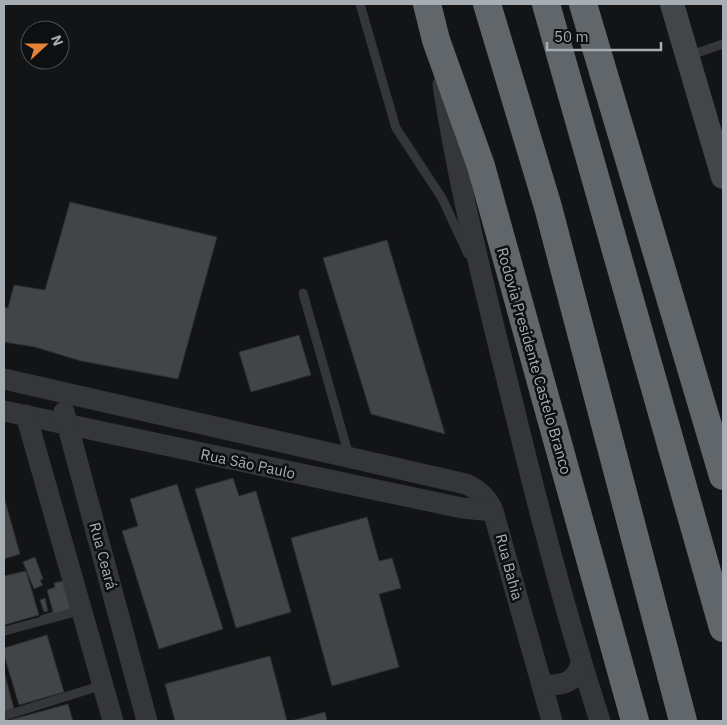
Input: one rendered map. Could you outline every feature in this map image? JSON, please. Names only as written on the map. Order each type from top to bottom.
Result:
[{"type":"highway","name":"Rodovia Presidente Castelo Branco","points":[[427,4],[436,40],[481,166],[635,721]]},
{"type":"highway","points":[[487,4],[548,207],[683,721]]},
{"type":"highway","points":[[546,4],[723,628]]},
{"type":"highway","points":[[583,4],[723,476]]},
{"type":"main road","points":[[672,4],[723,178]]},
{"type":"street","points":[[436,40],[453,149],[484,286],[552,561],[581,664],[600,721]]},
{"type":"street","name":"Rua São Paulo","points":[[4,380],[441,478]]},
{"type":"street","name":"Rua Ceará","points":[[59,391],[147,721]]},
{"type":"street","name":"Rua São Paulo","points":[[4,410],[462,508],[493,511]]},
{"type":"street","points":[[146,441],[150,412]]},
{"type":"street","points":[[26,415],[113,721]]},
{"type":"street","name":"Rua Bahia","points":[[441,478],[466,484],[483,495],[493,511],[552,721]]},
{"type":"street","points":[[462,508],[466,484]]},
{"type":"street","points":[[542,686],[566,683],[576,677],[581,664]]},
{"type":"street","points":[[103,685],[135,678]]},
{"type":"lane","points":[[360,4],[396,128],[442,198],[484,286]]},
{"type":"lane","points":[[688,56],[723,44]]},
{"type":"lane","points":[[303,293],[349,456]]},
{"type":"lane","points":[[5,631],[82,610]]},
{"type":"lane","points":[[4,716],[103,685]]},
{"type":"building","points":[[70,202],[217,237],[178,379],[81,361],[35,347],[4,342],[4,307],[8,308],[14,285],[45,290]]},
{"type":"building","points":[[387,240],[445,434],[371,414],[323,258]]},
{"type":"building","points":[[299,335],[311,375],[251,392],[239,352]]},
{"type":"building","points":[[233,478],[239,496],[256,491],[291,612],[236,628],[195,489]]},
{"type":"building","points":[[177,484],[223,629],[159,649],[122,531],[138,526],[130,499]]},
{"type":"building","points":[[4,497],[20,554],[4,559]]},
{"type":"building","points":[[367,517],[379,561],[392,558],[401,588],[379,594],[399,667],[332,686],[291,538]]},
{"type":"building","points":[[35,557],[43,579],[40,580],[43,585],[34,589],[23,562]]},
{"type":"building","points":[[26,571],[39,615],[4,625],[4,576]]},
{"type":"building","points":[[63,581],[71,611],[41,622],[40,616],[53,612],[47,590],[55,587],[54,583]]},
{"type":"building","points":[[45,598],[48,611],[44,612],[40,600]]},
{"type":"building","points":[[47,635],[64,692],[19,705],[4,655],[4,648]]},
{"type":"building","points":[[270,656],[287,721],[175,721],[165,684]]},
{"type":"building","points":[[4,671],[14,709],[4,712]]},
{"type":"building","points":[[68,704],[73,721],[6,721]]},
{"type":"building","points":[[325,712],[327,721],[291,721]]}]
